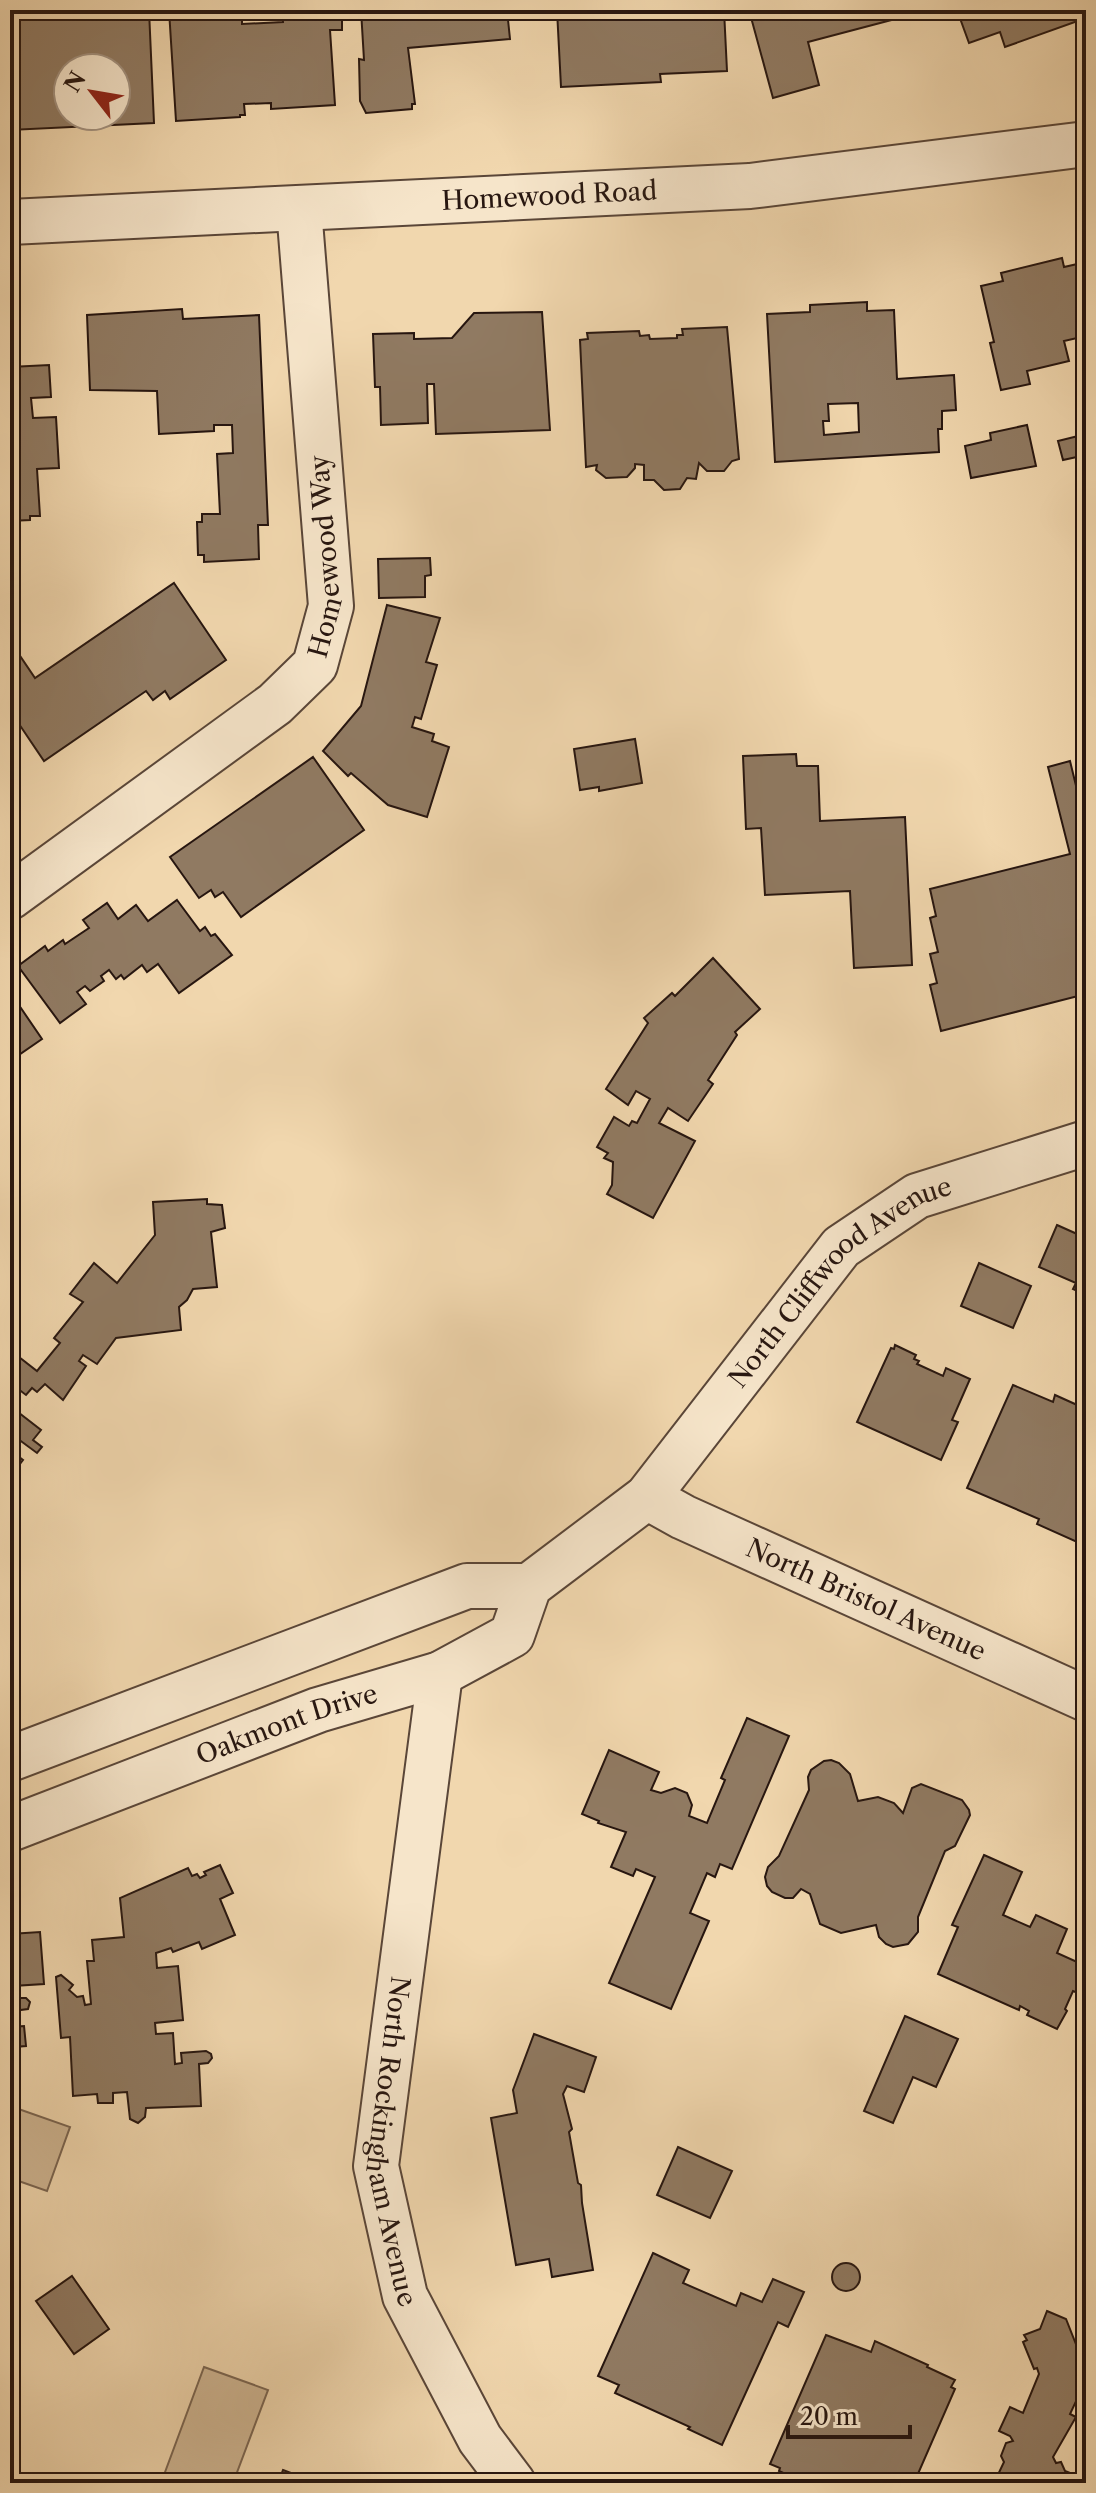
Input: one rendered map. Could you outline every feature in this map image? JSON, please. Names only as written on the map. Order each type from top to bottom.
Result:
[{"type":"street","name":"Homewood Road","points":[[10,222],[750,186],[1086,144]]},
{"type":"street","name":"Homewood Way","points":[[10,897],[275,704],[315,665],[331,606],[299,209]]},
{"type":"street","name":"North Cliffwood Avenue","points":[[647,1497],[841,1247],[917,1196],[1086,1143]]},
{"type":"street","points":[[10,1759],[467,1586],[529,1586],[647,1497]]},
{"type":"street","name":"North Bristol Avenue","points":[[647,1497],[683,1517],[1086,1699]]},
{"type":"street","name":"Oakmont Drive","points":[[10,1829],[318,1710],[440,1674],[512,1635],[529,1586]]},
{"type":"street","name":"North Rockingham Avenue","points":[[440,1674],[376,2166],[405,2296],[480,2439],[513,2483]]},
{"type":"shaded area","points":[[10,2106],[70,2127],[47,2191],[10,2178]]},
{"type":"shaded area","points":[[204,2367],[268,2390],[233,2483],[161,2483]]},
{"type":"building","points":[[10,10],[149,10],[154,123],[132,124],[132,52],[52,52],[52,128],[10,130]]},
{"type":"building","points":[[169,10],[213,10],[212,14],[217,19],[242,19],[242,24],[283,22],[282,10],[342,10],[342,30],[330,30],[335,105],[271,109],[271,103],[244,104],[245,115],[240,117],[176,121]]},
{"type":"building","points":[[361,10],[507,10],[510,39],[408,48],[415,104],[412,104],[412,109],[366,113],[360,101],[359,59],[364,60]]},
{"type":"building","points":[[557,10],[724,10],[727,71],[660,74],[661,82],[561,87]]},
{"type":"building","points":[[749,10],[917,10],[918,13],[808,42],[819,85],[773,98]]},
{"type":"building","points":[[957,10],[1086,10],[1086,18],[1005,47],[1000,32],[969,43]]},
{"type":"building","points":[[1062,258],[1064,267],[1086,262],[1086,336],[1064,341],[1069,361],[1027,371],[1030,384],[1001,390],[981,286],[1003,281],[1001,273]]},
{"type":"building","points":[[867,302],[867,311],[894,310],[897,379],[954,375],[956,410],[942,411],[942,429],[938,429],[939,452],[775,462],[767,314],[810,312],[810,305]],"holes":[[[858,403],[859,432],[824,435],[823,421],[829,421],[828,404]]]},
{"type":"building","points":[[182,309],[183,319],[259,315],[268,525],[258,525],[259,559],[204,562],[204,555],[198,555],[197,522],[202,522],[202,514],[220,514],[217,454],[233,453],[232,425],[214,425],[214,431],[159,434],[157,391],[90,390],[87,315]]},
{"type":"building","points":[[542,312],[550,430],[436,434],[434,384],[427,384],[428,423],[381,425],[380,387],[375,387],[373,334],[414,333],[414,339],[452,338],[474,313]]},
{"type":"building","points":[[727,327],[739,459],[732,461],[724,471],[707,471],[699,463],[696,479],[687,478],[680,489],[664,490],[654,480],[644,480],[644,465],[635,464],[627,477],[606,478],[596,470],[597,465],[586,467],[580,340],[588,339],[587,333],[639,331],[640,336],[649,335],[650,339],[677,338],[677,335],[683,335],[682,329]]},
{"type":"building","points":[[49,365],[51,397],[31,398],[33,418],[56,417],[59,468],[37,469],[40,516],[10,521],[10,367]]},
{"type":"building","points":[[1027,425],[1036,466],[971,478],[965,446],[991,440],[990,433]]},
{"type":"building","points":[[1086,434],[1086,455],[1063,460],[1058,441]]},
{"type":"building","points":[[430,558],[431,575],[425,576],[425,597],[379,598],[378,559]]},
{"type":"building","points":[[174,583],[226,660],[170,699],[165,691],[153,700],[146,691],[44,761],[17,721],[10,722],[10,650],[14,647],[35,678]]},
{"type":"building","points":[[387,605],[440,618],[426,662],[437,665],[421,719],[415,717],[412,727],[434,734],[432,741],[449,747],[427,817],[388,805],[351,773],[348,776],[323,751],[361,706]]},
{"type":"building","points":[[635,739],[642,783],[599,791],[599,787],[580,790],[574,749]]},
{"type":"building","points":[[796,754],[797,766],[818,766],[820,821],[905,817],[912,965],[854,968],[850,891],[765,895],[761,828],[746,829],[743,756]]},
{"type":"building","points":[[313,757],[364,830],[241,917],[223,892],[215,897],[211,890],[199,898],[170,857]]},
{"type":"building","points":[[1070,761],[1079,798],[1086,796],[1086,994],[941,1031],[930,985],[937,983],[930,954],[938,952],[930,918],[936,916],[930,889],[1070,854],[1048,767]]},
{"type":"building","points":[[177,900],[200,931],[205,927],[211,936],[215,934],[232,955],[179,993],[158,964],[147,972],[142,965],[124,979],[121,975],[116,979],[109,970],[101,976],[104,981],[90,991],[85,986],[77,992],[86,1004],[60,1023],[18,966],[45,946],[48,951],[89,928],[83,920],[107,903],[118,919],[136,905],[148,921]]},
{"type":"building","points":[[713,958],[760,1009],[735,1032],[737,1035],[708,1080],[713,1084],[688,1121],[668,1108],[659,1123],[695,1141],[653,1218],[607,1194],[612,1185],[613,1162],[604,1158],[608,1153],[597,1147],[614,1117],[629,1126],[632,1121],[637,1123],[650,1099],[636,1091],[628,1105],[606,1089],[648,1023],[644,1018],[672,993],[675,996]]},
{"type":"building","points":[[10,992],[42,1039],[10,1061]]},
{"type":"building","points":[[207,1199],[207,1204],[222,1205],[225,1228],[211,1232],[217,1287],[193,1289],[179,1307],[181,1330],[116,1338],[97,1364],[83,1355],[79,1361],[86,1366],[63,1400],[45,1384],[37,1392],[32,1388],[26,1395],[17,1388],[10,1396],[10,1350],[37,1371],[60,1343],[54,1338],[83,1302],[70,1294],[94,1263],[117,1283],[155,1235],[153,1202]]},
{"type":"building","points":[[1057,1225],[1086,1238],[1086,1295],[1073,1289],[1076,1283],[1039,1267]]},
{"type":"building","points":[[979,1263],[1031,1286],[1013,1328],[961,1306]]},
{"type":"building","points":[[895,1345],[916,1355],[914,1359],[919,1361],[917,1364],[943,1376],[946,1368],[970,1379],[952,1420],[958,1422],[941,1460],[857,1422]]},
{"type":"building","points":[[1013,1385],[1053,1402],[1055,1395],[1086,1409],[1086,1546],[1037,1524],[1039,1519],[967,1488]]},
{"type":"building","points":[[14,1409],[41,1430],[33,1440],[42,1447],[37,1453],[10,1433],[10,1414]]},
{"type":"building","points":[[10,1450],[23,1460],[10,1477]]},
{"type":"building","points":[[747,1718],[789,1736],[732,1869],[720,1864],[715,1877],[707,1873],[690,1913],[709,1921],[671,2009],[609,1983],[655,1877],[636,1869],[633,1876],[611,1867],[626,1832],[582,1814],[609,1750],[659,1772],[651,1790],[661,1793],[675,1788],[687,1793],[692,1805],[689,1816],[707,1823],[725,1780],[721,1778]]},
{"type":"building","points":[[831,1760],[850,1774],[858,1801],[878,1797],[894,1803],[903,1813],[912,1788],[921,1784],[962,1800],[969,1810],[970,1815],[955,1846],[945,1851],[918,1917],[918,1932],[908,1944],[893,1947],[886,1944],[879,1937],[876,1925],[841,1933],[820,1924],[810,1894],[801,1889],[793,1898],[785,1898],[767,1886],[765,1877],[768,1867],[779,1856],[809,1790],[811,1770]]},
{"type":"building","points":[[984,1855],[1022,1872],[1003,1915],[1030,1927],[1036,1915],[1067,1929],[1057,1953],[1086,1966],[1079,1979],[1084,1981],[1078,1993],[1073,1991],[1057,2029],[1027,2015],[1029,2011],[1020,2006],[1019,2010],[938,1974],[958,1927],[952,1925]]},
{"type":"building","points":[[220,1865],[233,1893],[220,1899],[235,1935],[202,1949],[199,1942],[173,1952],[171,1948],[156,1953],[157,1968],[178,1966],[183,2020],[155,2023],[156,2034],[173,2033],[175,2064],[182,2063],[181,2053],[206,2051],[211,2054],[208,2063],[199,2064],[201,2106],[146,2108],[145,2117],[138,2123],[130,2119],[127,2092],[113,2093],[113,2103],[98,2103],[97,2094],[73,2096],[70,2037],[61,2038],[56,1977],[61,1975],[73,1985],[69,1990],[77,1997],[83,1996],[85,2005],[91,2004],[87,1961],[94,1961],[92,1940],[124,1937],[120,1898],[188,1868],[192,1876],[197,1874],[200,1878],[206,1875],[204,1872]]},
{"type":"building","points":[[40,1932],[44,1984],[13,1986],[14,1998],[26,1998],[30,2002],[28,2009],[13,2011],[10,2015],[10,1934]]},
{"type":"building","points":[[905,2016],[958,2039],[936,2087],[913,2077],[893,2123],[864,2111]]},
{"type":"building","points":[[24,2026],[26,2046],[14,2047],[15,2061],[10,2061],[10,2027]]},
{"type":"building","points":[[534,2034],[596,2057],[584,2092],[567,2086],[563,2094],[572,2129],[569,2132],[578,2183],[581,2185],[593,2270],[552,2277],[549,2259],[516,2265],[491,2118],[517,2113],[513,2090]]},
{"type":"building","points":[[1086,2120],[1086,2145],[1077,2141]]},
{"type":"building","points":[[678,2147],[732,2171],[710,2218],[657,2195]]},
{"type":"building","points":[[653,2253],[689,2270],[683,2283],[736,2306],[741,2293],[762,2302],[773,2279],[804,2292],[788,2327],[778,2322],[722,2445],[615,2393],[619,2385],[598,2376]]},
{"type":"building","points":[[846,2263],[856,2267],[860,2277],[856,2287],[846,2291],[836,2287],[832,2277],[836,2267]]},
{"type":"building","points":[[72,2276],[109,2329],[74,2354],[36,2301]]},
{"type":"building","points":[[1047,2311],[1066,2319],[1086,2363],[1086,2380],[1070,2414],[1076,2417],[1053,2457],[1056,2463],[1061,2462],[1065,2471],[1073,2474],[1075,2480],[1086,2458],[1086,2483],[978,2483],[982,2475],[995,2481],[1004,2462],[1001,2456],[1006,2443],[1013,2441],[999,2431],[1010,2407],[1023,2413],[1039,2374],[1023,2342],[1027,2340],[1024,2335],[1040,2329]]},
{"type":"building","points":[[826,2335],[871,2352],[875,2341],[955,2380],[951,2387],[955,2389],[914,2483],[805,2483],[770,2464]]},
{"type":"building","points":[[283,2470],[312,2481],[278,2483]]}]
